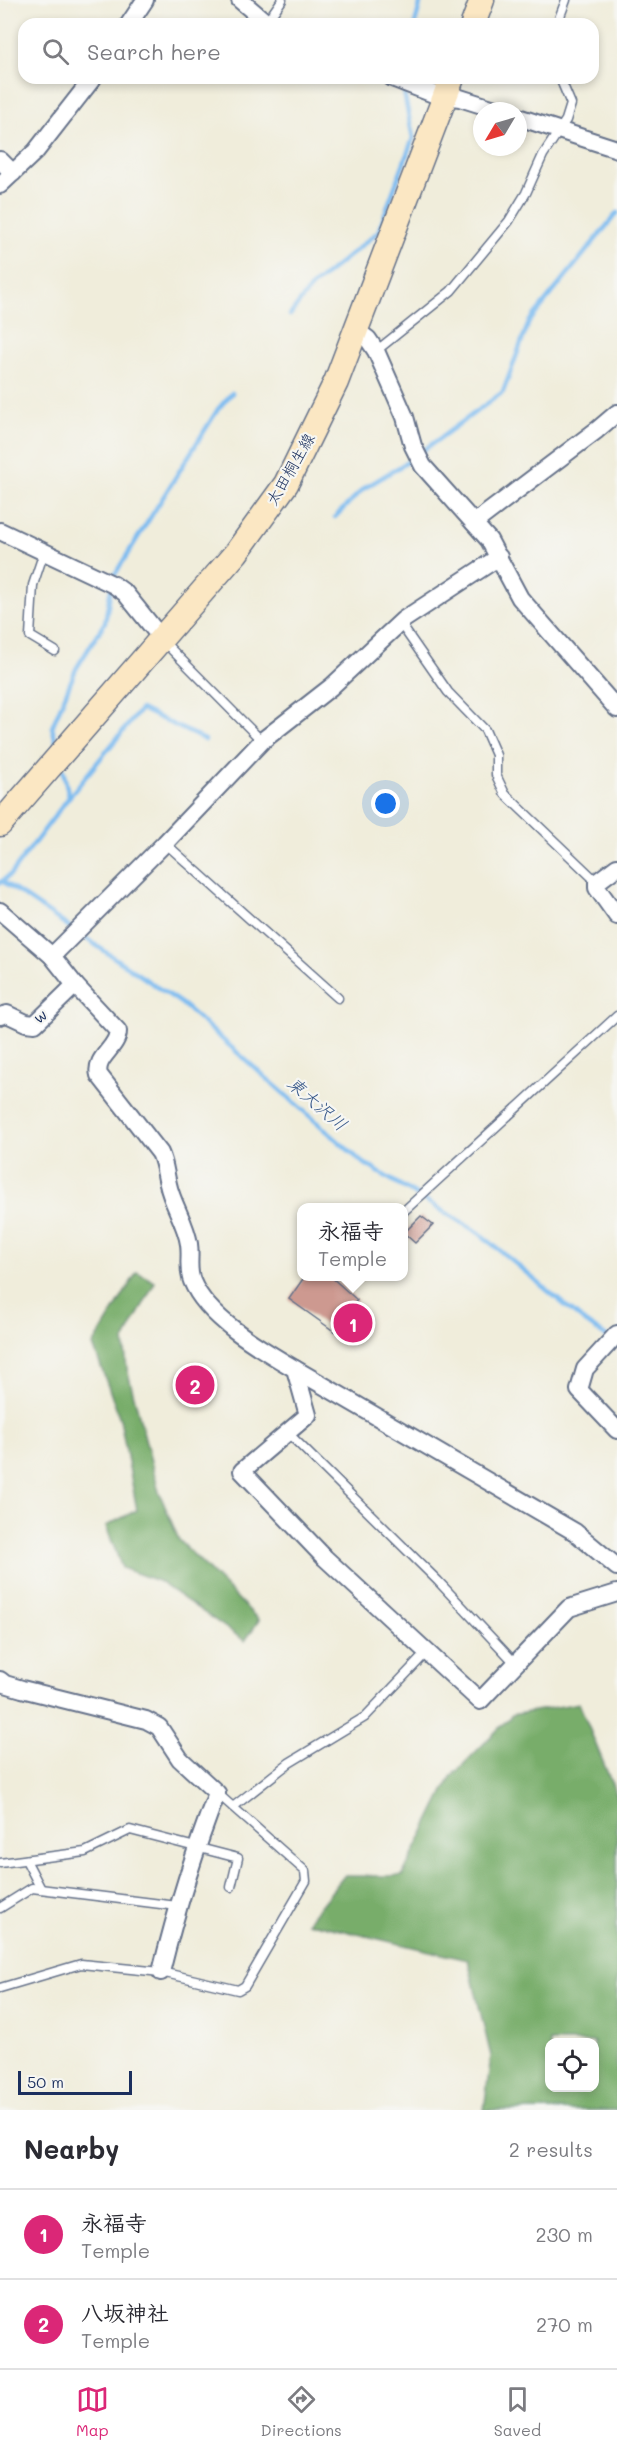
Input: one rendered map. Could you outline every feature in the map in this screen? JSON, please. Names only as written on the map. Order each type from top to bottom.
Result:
[{"type":"main road","points":[[475,18],[482,0]]},
{"type":"main road","name":"太田桐生線","points":[[0,825],[236,554],[285,484],[336,382],[449,87]]},
{"type":"street","points":[[133,18],[145,0]]},
{"type":"street","points":[[240,0],[261,18]]},
{"type":"street","points":[[0,185],[36,151],[88,84]]},
{"type":"street","points":[[407,84],[426,92],[449,87],[460,98],[473,102]]},
{"type":"street","points":[[527,120],[617,149]]},
{"type":"street","points":[[0,160],[14,173]]},
{"type":"street","points":[[357,331],[368,339],[376,351],[405,417],[418,456],[437,484],[489,540],[519,597],[617,708]]},
{"type":"street","points":[[474,522],[588,438],[617,412]]},
{"type":"street","points":[[0,531],[125,592],[162,639]]},
{"type":"street","points":[[52,956],[165,843],[262,741],[331,687],[400,623],[499,557]]},
{"type":"street","points":[[617,867],[597,882],[597,888],[617,916]]},
{"type":"street","points":[[0,911],[52,956],[75,985],[118,1031],[116,1040],[99,1064],[99,1075],[160,1153],[166,1166],[168,1184],[189,1243],[189,1272],[199,1294],[218,1316],[263,1350],[575,1532],[617,1567]]},
{"type":"street","name":"w","points":[[0,1016],[7,1014],[26,1023],[35,1024],[75,985]]},
{"type":"street","points":[[617,1334],[585,1369],[579,1390],[617,1430]]},
{"type":"street","points":[[295,1369],[308,1415],[242,1472],[317,1551],[480,1701],[569,1608],[617,1593]]},
{"type":"street","points":[[0,1680],[5,1684],[22,1689],[146,1720],[159,1727],[180,1759],[217,1793],[196,1846],[177,1906],[161,1972]]},
{"type":"lane","points":[[270,18],[282,0]]},
{"type":"lane","points":[[559,18],[566,0]]},
{"type":"lane","points":[[376,351],[462,280],[509,221],[526,193],[543,154],[566,120],[571,104],[563,84]]},
{"type":"lane","points":[[44,552],[33,585],[30,636],[56,651]]},
{"type":"lane","points":[[400,623],[448,692],[485,730],[496,755],[496,775],[505,794],[597,882]]},
{"type":"lane","points":[[162,639],[262,741]]},
{"type":"lane","points":[[165,843],[338,998]]},
{"type":"lane","points":[[408,1207],[617,1016]]},
{"type":"lane","points":[[287,1432],[438,1581],[515,1663]]},
{"type":"lane","points":[[233,1807],[289,1763],[365,1717],[427,1652]]},
{"type":"lane","points":[[0,1988],[81,1964],[161,1972],[238,1990],[245,1986],[306,1881],[305,1871],[217,1793]]},
{"type":"lane","points":[[0,1863],[85,1852],[130,1830],[238,1858],[231,1887]]},
{"type":"lane","points":[[26,1860],[41,1889]]},
{"type":"lane","points":[[0,1908],[32,1888],[177,1906]]},
{"type":"green space","points":[[137,1272],[155,1282],[124,1341],[127,1369],[159,1492],[179,1540],[259,1620],[245,1641],[158,1581],[122,1568],[106,1526],[137,1510],[120,1419],[93,1345]]},
{"type":"green space","points":[[579,1703],[617,1796],[617,2110],[484,2110],[491,2056],[468,1960],[307,1922],[344,1876],[402,1876],[451,1777],[512,1715]]},
{"type":"building","points":[[421,1216],[433,1225],[415,1243],[408,1237],[408,1229]]},
{"type":"building","points":[[302,1281],[336,1281],[357,1300],[335,1332],[289,1299]]},
{"type":"waterway","points":[[416,18],[421,0]]},
{"type":"waterway","points":[[290,315],[311,287],[378,232],[413,138],[403,87]]},
{"type":"waterway","points":[[421,452],[503,392],[529,322],[617,213]]},
{"type":"waterway","points":[[112,579],[218,409],[232,393]]},
{"type":"waterway","points":[[335,517],[363,489],[414,458]]},
{"type":"waterway","points":[[56,742],[52,727],[76,669],[105,622],[111,588]]},
{"type":"waterway","points":[[69,797],[141,709],[205,740]]},
{"type":"waterway","points":[[0,883],[11,874],[69,797],[63,770]]},
{"type":"waterway","name":"東大沢川","points":[[2,881],[182,1004],[362,1162],[479,1233],[585,1322],[607,1337]]},
{"type":"place","name":"永福寺","points":[[353,1323]]},
{"type":"place","name":"八坂神社","points":[[195,1385]]}]
